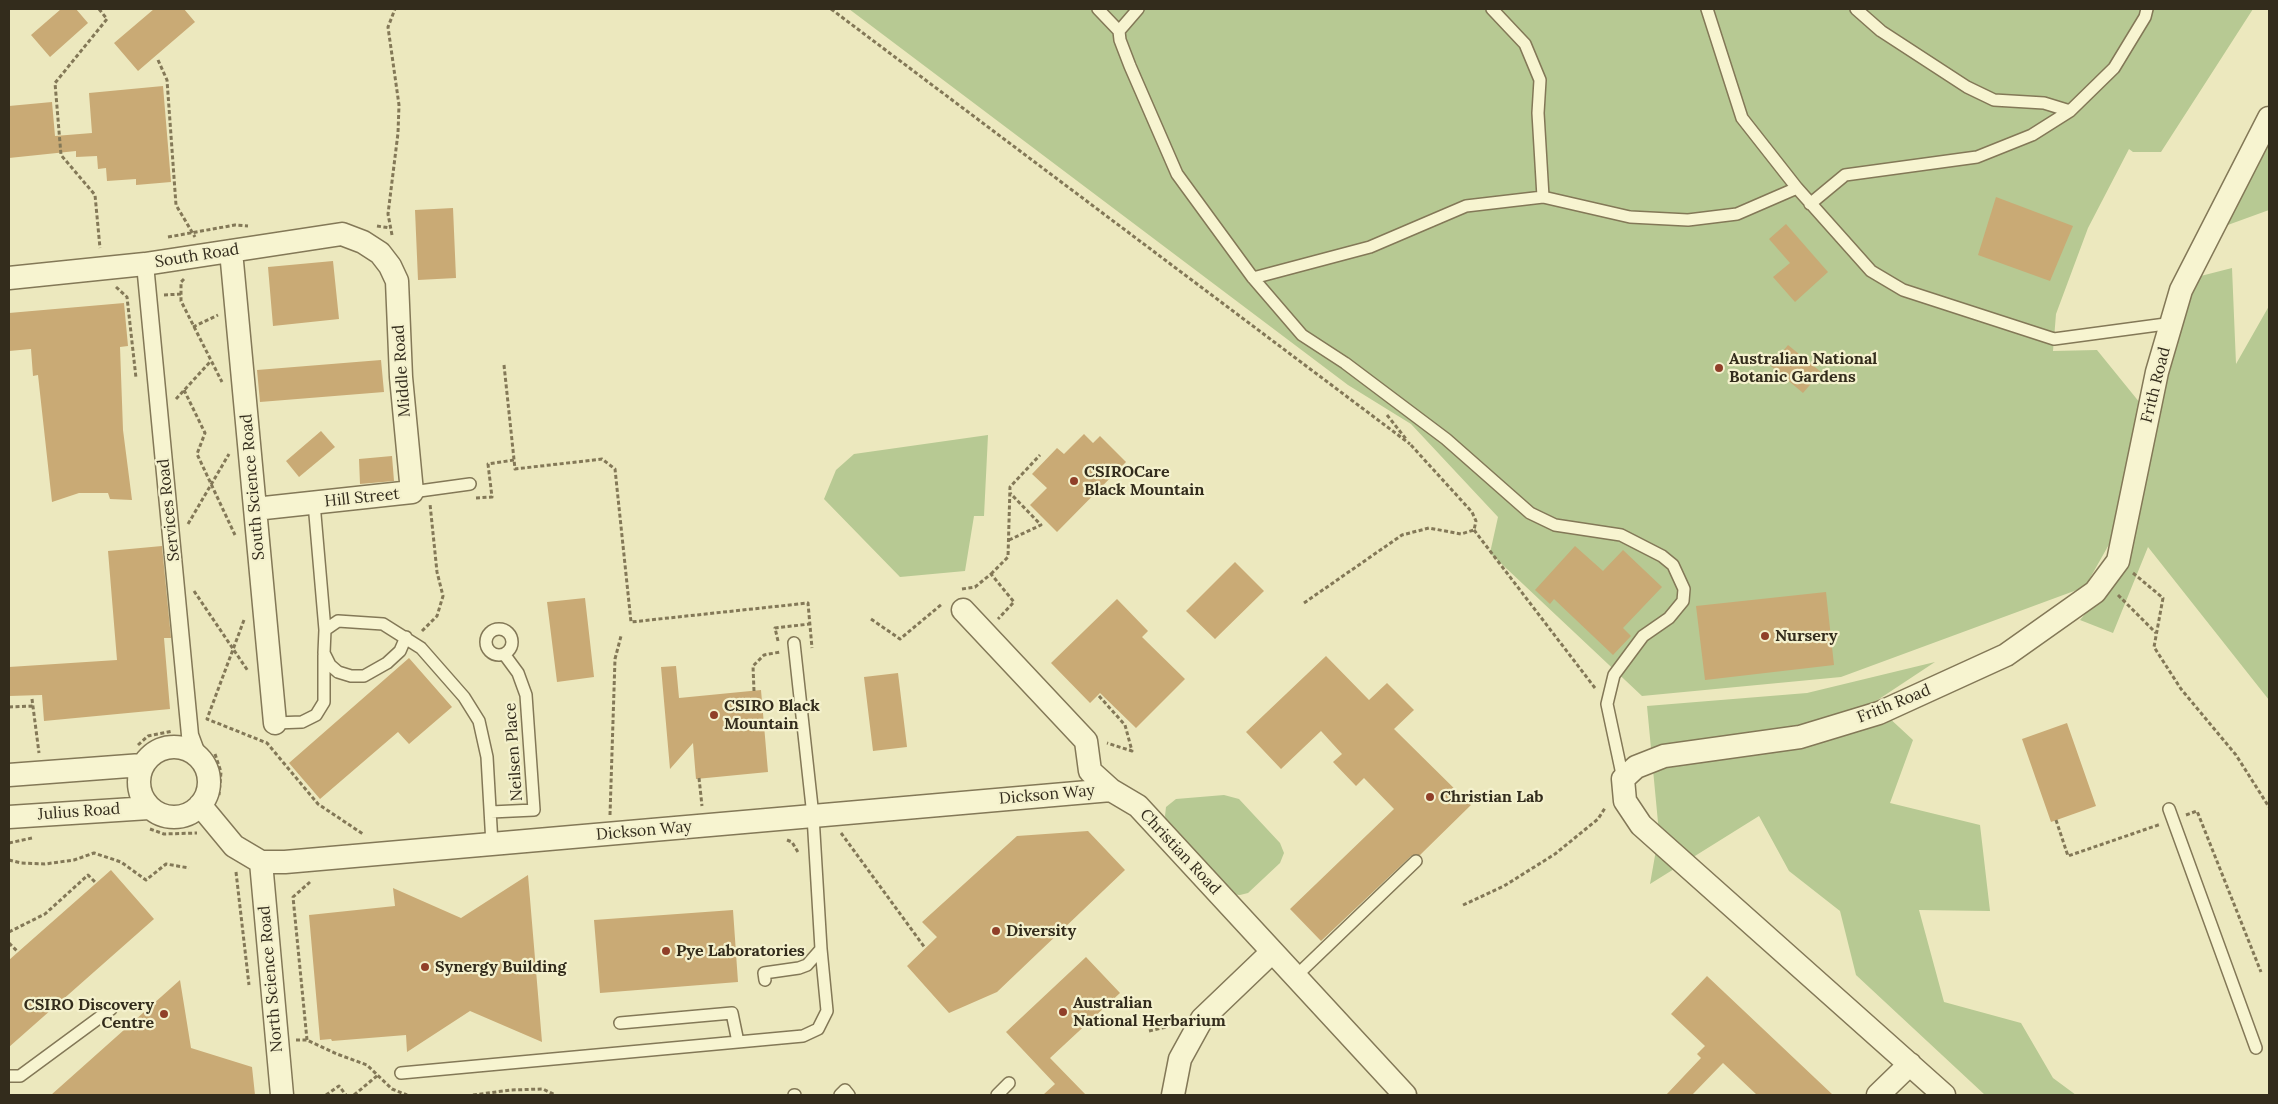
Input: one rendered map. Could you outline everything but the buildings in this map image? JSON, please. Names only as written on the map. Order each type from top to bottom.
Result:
[{"type":"street","name":"Frith Road","points":[[1623,779],[1636,767],[1664,756],[1800,738],[1879,713],[2006,655],[2094,592],[2118,561],[2157,372],[2173,323],[2181,290],[2269,118]]},
{"type":"street","name":"South Road","points":[[9,278],[102,270],[342,234],[363,242],[388,248]]},
{"type":"street","name":"Middle Road","points":[[388,248],[390,266],[397,281],[401,377],[420,491]]},
{"type":"street","name":"South Science Road","points":[[230,251],[275,724]]},
{"type":"street","name":"Services Road","points":[[145,264],[190,735],[205,753]]},
{"type":"street","name":"Hill Street","points":[[255,509],[420,491]]},
{"type":"street","name":"Christian Road","points":[[963,610],[1086,742],[1090,771],[1111,790],[1138,806],[1405,1095]]},
{"type":"street","points":[[210,801],[185,816],[148,817],[138,787],[138,776],[142,765],[153,753],[167,747],[183,747],[205,753],[204,763],[210,784],[207,795],[210,801],[234,846],[261,862]]},
{"type":"street","points":[[9,775],[142,765]]},
{"type":"street","points":[[1623,779],[1625,801],[1641,825],[1944,1095]]},
{"type":"street","name":"Dickson Way","points":[[261,862],[295,862],[1111,790]]},
{"type":"street","name":"Julius Road","points":[[9,817],[148,817]]},
{"type":"street","name":"North Science Road","points":[[261,862],[282,1095]]},
{"type":"street","points":[[1173,1095],[1180,1059],[1202,1020],[1272,952]]},
{"type":"street","points":[[1878,1095],[1910,1064]]},
{"type":"lane","points":[[1098,9],[1119,31],[1123,49],[1177,174],[1253,278],[1302,335],[1345,363],[1446,438],[1530,513],[1554,525],[1621,535],[1662,556],[1673,565],[1684,588],[1684,601],[1669,618],[1643,636],[1614,675],[1607,704],[1623,779]]},
{"type":"lane","points":[[1119,31],[1138,9]]},
{"type":"lane","points":[[1492,9],[1524,44],[1540,80],[1538,113],[1543,197]]},
{"type":"lane","points":[[1707,9],[1742,118],[1796,188],[1871,271],[1904,290],[2054,338],[2173,323]]},
{"type":"lane","points":[[1856,9],[1880,31],[1976,92],[1994,100],[2044,102],[2070,111]]},
{"type":"lane","points":[[1810,204],[1845,175],[1976,158],[2032,136],[2070,111],[2114,68],[2145,17],[2147,9]]},
{"type":"lane","points":[[1253,278],[1370,247],[1466,206],[1543,197],[1630,218],[1688,220],[1737,214],[1796,188]]},
{"type":"lane","name":"Hill Street","points":[[420,491],[470,484]]},
{"type":"lane","points":[[275,724],[302,722],[316,715],[324,702],[325,630],[314,502]]},
{"type":"lane","points":[[325,630],[338,621],[361,621],[383,624],[409,639],[464,697],[478,721],[487,757],[492,844]]},
{"type":"lane","points":[[324,653],[330,665],[338,672],[351,676],[364,676],[400,651],[409,639]]},
{"type":"lane","points":[[401,1074],[803,1036],[818,1029],[827,1011],[813,816],[794,643]]},
{"type":"lane","name":"Neilsen Place","points":[[491,812],[534,810],[526,695],[518,672],[504,654]]},
{"type":"lane","points":[[2169,809],[2256,1048]]},
{"type":"lane","points":[[1296,976],[1416,861]]},
{"type":"lane","points":[[765,980],[764,973],[807,965],[821,948]]},
{"type":"lane","points":[[9,1076],[20,1076],[112,1009]]},
{"type":"lane","points":[[620,1024],[732,1013],[738,1042]]},
{"type":"lane","points":[[996,1095],[1009,1083]]},
{"type":"lane","points":[[840,1095],[845,1090],[849,1095]]},
{"type":"path","points":[[99,9],[107,19],[55,83],[61,156],[95,195],[102,270],[127,298],[137,387]]},
{"type":"path","points":[[388,248],[390,228],[388,214],[398,133],[399,105],[388,27],[395,9]]},
{"type":"path","points":[[831,9],[1410,444]]},
{"type":"path","points":[[158,60],[167,80],[176,205],[206,255],[181,282],[181,301],[210,362],[223,384]]},
{"type":"path","points":[[194,327],[209,319]]},
{"type":"path","points":[[160,416],[210,362]]},
{"type":"path","points":[[504,365],[515,469],[602,459],[615,469],[631,622],[808,603],[812,650]]},
{"type":"path","points":[[184,390],[205,433],[197,454],[240,544]]},
{"type":"path","points":[[1382,409],[1410,444],[1472,512],[1476,521],[1474,530],[1607,704]]},
{"type":"path","points":[[185,529],[229,453]]},
{"type":"path","points":[[991,574],[1008,557],[1010,487],[1040,455]]},
{"type":"path","points":[[492,496],[488,464],[514,460]]},
{"type":"path","points":[[409,639],[437,616],[444,596],[420,491]]},
{"type":"path","points":[[1008,540],[1041,525],[1010,493]]},
{"type":"path","points":[[1304,603],[1402,535],[1429,528],[1461,534],[1474,530]]},
{"type":"path","points":[[2118,561],[2163,598],[2154,647],[2181,689],[2236,755],[2269,807]]},
{"type":"path","points":[[2103,581],[2156,634]]},
{"type":"path","points":[[192,588],[252,676]]},
{"type":"path","points":[[871,619],[900,638],[951,598],[963,610]]},
{"type":"path","points":[[246,614],[207,719],[267,743],[318,804],[365,836]]},
{"type":"path","points":[[754,691],[753,666],[764,655],[780,652],[775,628],[810,624]]},
{"type":"path","points":[[610,820],[615,659],[621,636]]},
{"type":"path","points":[[9,707],[33,706]]},
{"type":"path","points":[[205,753],[218,759],[221,772],[210,801]]},
{"type":"path","points":[[699,778],[703,811]]},
{"type":"path","points":[[1463,905],[1504,886],[1555,854],[1598,819],[1623,779]]},
{"type":"path","points":[[148,817],[164,834],[206,833]]},
{"type":"path","points":[[834,835],[838,829],[925,948]]},
{"type":"path","points":[[9,843],[41,836]]},
{"type":"path","points":[[785,839],[792,842],[802,858]]},
{"type":"path","points":[[9,860],[21,863],[45,864],[74,860],[94,853],[121,862],[146,880],[166,864],[189,868]]},
{"type":"path","points":[[9,932],[45,914],[88,875],[96,883]]},
{"type":"path","points":[[314,877],[294,897],[307,1040],[367,1065],[392,1089],[407,1095]]},
{"type":"path","points":[[9,943],[18,952]]},
{"type":"path","points":[[1149,1031],[1178,1024]]},
{"type":"path","points":[[354,1095],[378,1075]]},
{"type":"path","points":[[326,1095],[339,1086],[346,1095]]},
{"type":"path","points":[[473,1095],[511,1090],[543,1089],[555,1095]]},
{"type":"green space","name":"Australian National Botanic Gardens","points":[[849,9],[2253,9],[2161,152],[2133,152],[2129,149],[2088,228],[2056,314],[2053,351],[2097,350],[2140,403],[2116,532],[2085,587],[1841,677],[1642,696],[1490,553],[1498,517],[1411,424],[1348,385]]},
{"type":"green space","points":[[2269,136],[2269,210],[2225,226]]},
{"type":"green space","points":[[2232,268],[2236,364],[2269,306],[2269,700],[2148,547],[2113,633],[2080,620],[2120,572],[2136,520],[2189,279]]},
{"type":"green space","points":[[988,435],[984,516],[974,516],[965,571],[900,577],[824,499],[836,470],[854,454]]},
{"type":"green space","points":[[1935,662],[1873,703],[1913,740],[1890,803],[1980,825],[1990,911],[1919,910],[1944,1002],[2021,1023],[2053,1078],[2076,1095],[1985,1095],[1856,975],[1840,911],[1789,871],[1759,816],[1650,884],[1659,833],[1647,706],[1807,693]]},
{"type":"green space","points":[[1224,795],[1239,799],[1280,843],[1284,853],[1280,863],[1248,893],[1240,895],[1230,894],[1167,826],[1165,816],[1166,807],[1176,799]]},
{"type":"place","name":"Australian National Botanic Gardens","points":[[1719,368]]},
{"type":"place","name":"CSIROCare Black Mountain","points":[[1074,481]]},
{"type":"place","name":"Nursery","points":[[1765,636]]},
{"type":"place","name":"CSIRO Black Mountain","points":[[714,715]]},
{"type":"place","name":"Christian Lab","points":[[1430,797]]},
{"type":"place","name":"Diversity","points":[[996,931]]},
{"type":"place","name":"Pye Laboratories","points":[[666,951]]},
{"type":"place","name":"Synergy Building","points":[[425,967]]},
{"type":"place","name":"Australian National Herbarium","points":[[1063,1012]]},
{"type":"place","name":"CSIRO Discovery Centre","points":[[164,1014]]}]
